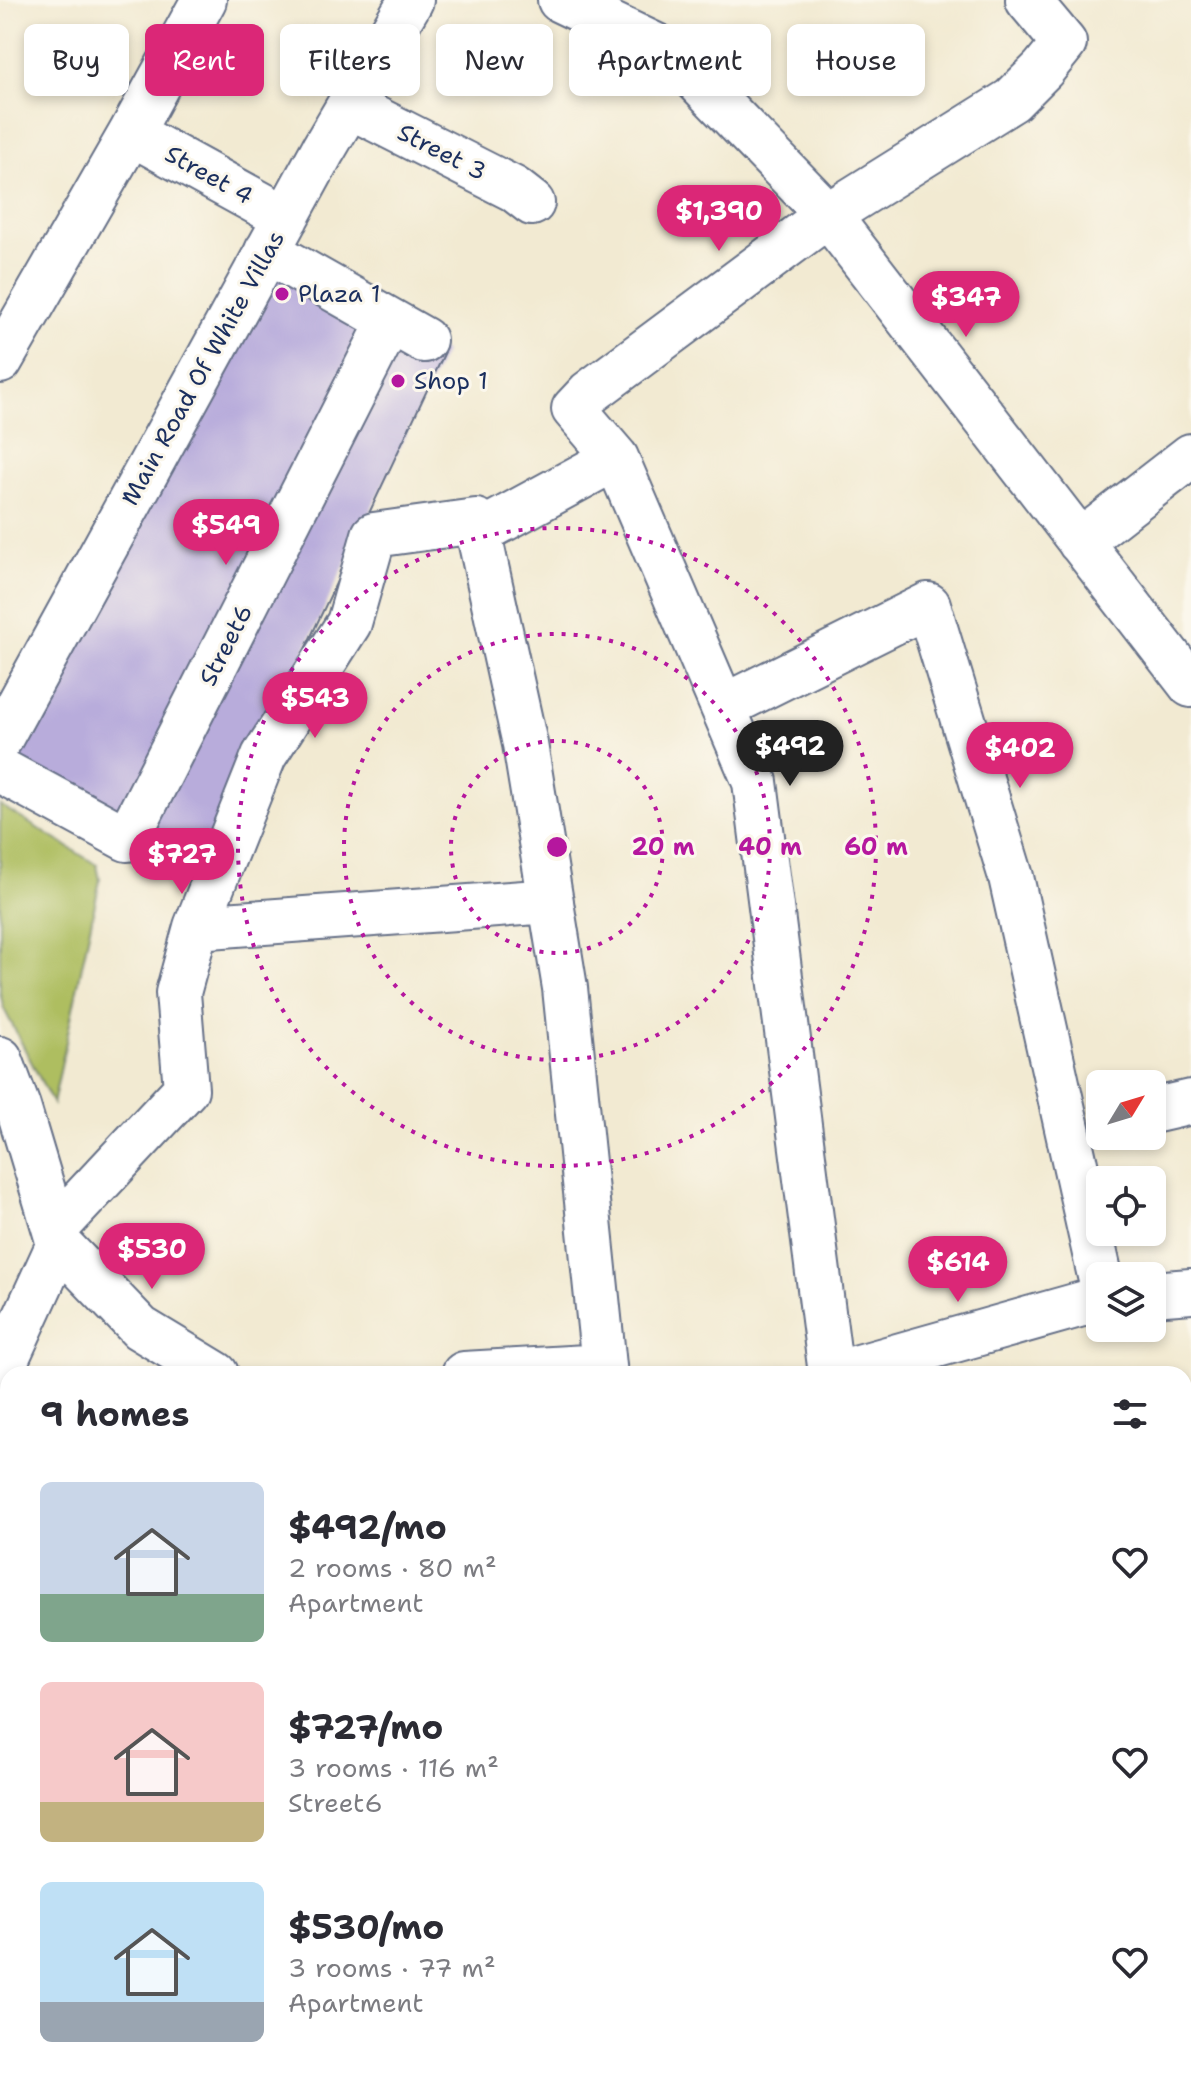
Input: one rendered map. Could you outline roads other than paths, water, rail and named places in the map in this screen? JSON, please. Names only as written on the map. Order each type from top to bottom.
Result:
[{"type":"street","points":[[0,361],[204,0]]},
{"type":"street","name":"Main Road Of White Villas","points":[[0,739],[277,235],[411,0]]},
{"type":"street","points":[[560,0],[671,53],[828,215],[1080,542],[1186,667]]},
{"type":"street","points":[[831,1366],[755,782],[616,458],[574,409],[589,393],[828,215],[1012,100],[1064,43],[1028,0]]},
{"type":"street","name":"Street 3","points":[[350,106],[514,189],[532,203]]},
{"type":"street","name":"Street 4","points":[[131,133],[407,330]]},
{"type":"street","name":"Street6","points":[[0,770],[127,839],[407,330]]},
{"type":"street","points":[[1080,542],[1191,456]]},
{"type":"street","points":[[478,533],[616,458]]},
{"type":"street","points":[[3,1366],[57,1236],[186,1089],[178,993],[196,927],[264,756],[349,623],[374,535],[476,521],[525,744],[565,988],[604,1366]]},
{"type":"street","points":[[723,707],[928,605],[1084,1128],[1098,1262]]},
{"type":"street","points":[[196,927],[551,901]]},
{"type":"street","points":[[0,1059],[18,1107],[57,1236],[140,1328],[203,1366]]},
{"type":"street","points":[[1166,1108],[1191,1102]]},
{"type":"street","points":[[1166,1293],[1191,1291]]},
{"type":"street","points":[[861,1366],[1086,1303]]},
{"type":"place","name":"Plaza 1","points":[[282,294]]},
{"type":"place","name":"Shop 1","points":[[398,381]]}]
